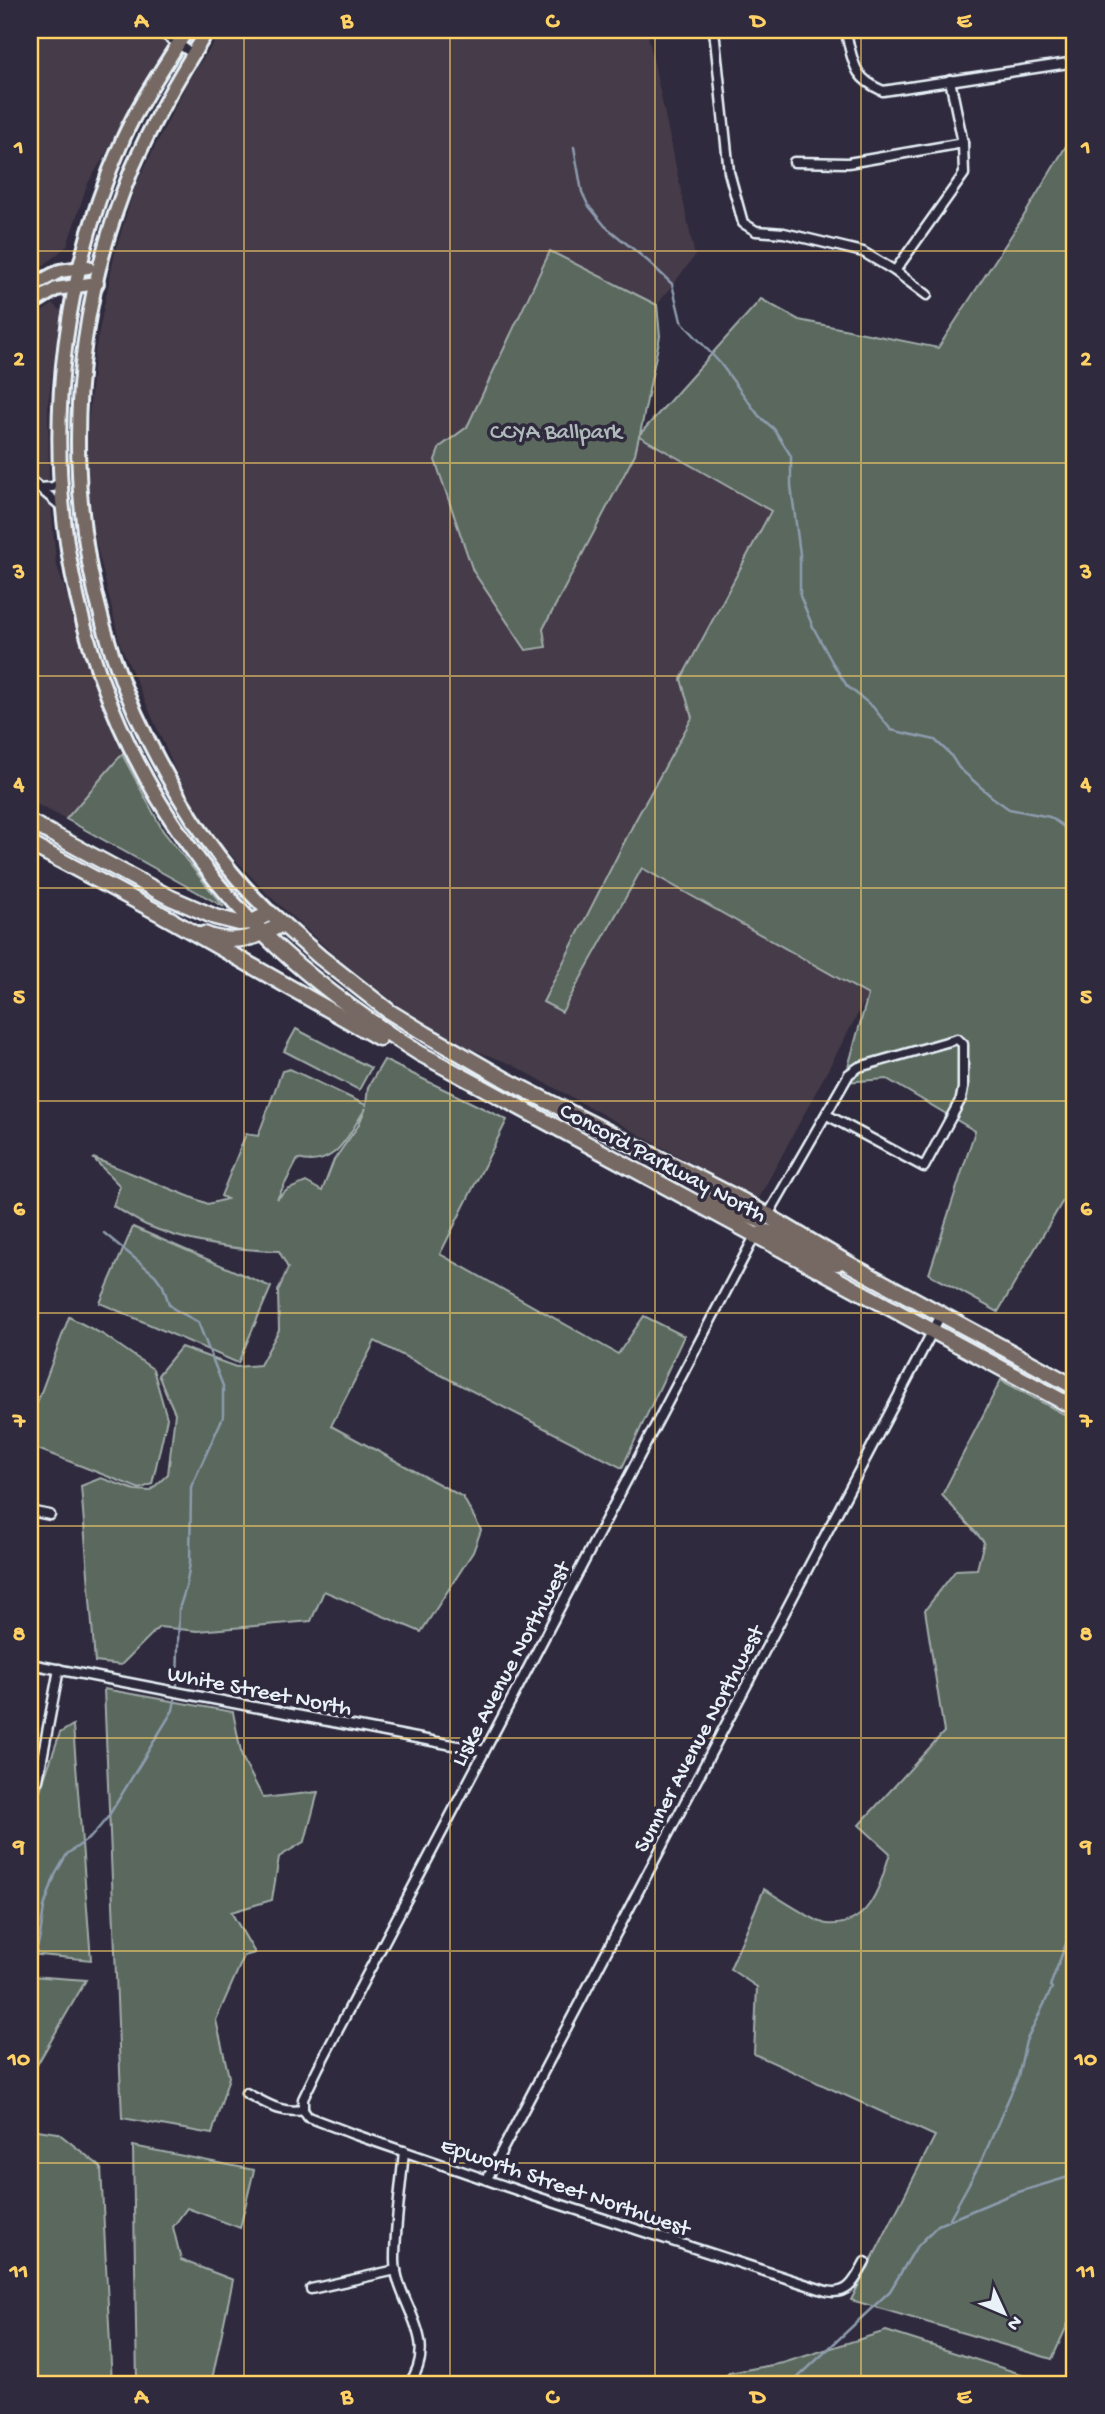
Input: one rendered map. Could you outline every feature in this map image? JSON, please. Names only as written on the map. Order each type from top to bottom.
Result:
[{"type":"highway","points":[[30,822],[198,911],[239,923],[252,922],[271,913]]},
{"type":"highway","points":[[46,831],[33,846],[164,916],[387,1042],[419,1053]]},
{"type":"highway","name":"Concord Parkway North","points":[[271,913],[320,957],[390,1012],[488,1070],[768,1215],[849,1264],[1075,1387]]},
{"type":"highway","points":[[164,916],[211,937],[249,940],[282,923]]},
{"type":"highway","name":"Concord Parkway North","points":[[252,922],[295,964],[334,996],[419,1053],[1075,1408]]},
{"type":"highway","points":[[544,1122],[553,1104]]},
{"type":"highway","points":[[625,1166],[673,1183],[743,1215],[759,1220],[768,1215]]},
{"type":"highway","points":[[755,1236],[767,1232],[828,1262],[849,1264]]},
{"type":"main road","points":[[187,30],[124,137],[94,214],[80,267],[64,355],[59,417],[60,483],[72,577],[89,645],[109,703],[157,798],[195,853],[252,922]]},
{"type":"main road","points":[[208,30],[159,112],[132,168],[99,268],[78,387],[82,522],[92,583],[112,655],[139,721],[168,780],[209,842],[271,913]]},
{"type":"main road","points":[[30,287],[55,272],[80,267],[99,268]]},
{"type":"main road","points":[[30,305],[51,291],[77,284],[97,283]]},
{"type":"street","points":[[158,30],[193,54]]},
{"type":"street","points":[[714,30],[729,172],[743,223],[756,231],[784,233],[863,252],[928,295]]},
{"type":"street","points":[[845,30],[858,75],[869,84],[884,90],[1075,62]]},
{"type":"street","points":[[895,271],[964,174],[963,143],[950,80]]},
{"type":"street","points":[[794,162],[848,163],[963,143]]},
{"type":"street","points":[[30,480],[62,508]]},
{"type":"street","points":[[39,488],[53,487],[60,483]]},
{"type":"street","points":[[768,1215],[849,1073],[859,1067],[957,1039],[963,1044],[961,1099],[923,1167],[827,1115]]},
{"type":"street","name":"Liske Avenue Northwest","points":[[303,2110],[307,2089],[755,1236]]},
{"type":"street","name":"Sumner Avenue Northwest","points":[[487,2179],[941,1315]]},
{"type":"street","points":[[30,1511],[50,1515]]},
{"type":"street","name":"White Street North","points":[[30,1664],[484,1751]]},
{"type":"street","points":[[38,1780],[59,1670]]},
{"type":"street","name":"Epworth Street Northwest","points":[[246,2093],[279,2110],[303,2110],[308,2117],[404,2151],[738,2263],[836,2293],[847,2290],[854,2283],[865,2262]]},
{"type":"street","points":[[404,2151],[396,2270],[418,2327],[420,2342],[419,2361],[409,2384]]},
{"type":"street","points":[[310,2289],[396,2270]]},
{"type":"shaded area","points":[[30,30],[181,30],[87,185],[67,246],[30,277]]},
{"type":"shaded area","points":[[223,30],[647,30],[695,256],[657,305],[549,251],[467,427],[440,447],[543,629],[635,454],[639,436],[771,511],[681,679],[692,718],[635,821],[543,1002],[562,1012],[642,867],[868,995],[758,1200],[511,1064],[458,1044],[409,1014],[342,962],[266,893],[207,829],[180,781],[120,644],[93,530],[85,463],[94,355],[115,252],[135,186],[190,77]]},
{"type":"shaded area","points":[[53,304],[61,311],[48,403],[49,477],[56,563],[122,754],[66,819],[30,801],[30,320]]},
{"type":"green space","name":"CCYA Ballpark","points":[[1075,131],[1075,1180],[998,1312],[929,1274],[975,1131],[887,1079],[844,1082],[868,995],[642,868],[562,1012],[543,1002],[635,821],[692,718],[681,679],[771,511],[639,436],[635,454],[543,629],[546,647],[526,650],[473,571],[435,460],[440,447],[467,427],[550,251],[657,305],[660,336],[640,434],[761,299],[799,320],[938,348],[1022,219]]},
{"type":"green space","points":[[122,754],[163,831],[224,907],[66,819]]},
{"type":"green space","points":[[296,1029],[371,1068],[359,1090],[284,1051]]},
{"type":"green space","points":[[384,1060],[507,1120],[440,1254],[618,1354],[644,1316],[684,1336],[622,1468],[375,1341],[331,1426],[463,1497],[481,1530],[473,1552],[421,1632],[324,1591],[311,1621],[198,1631],[159,1627],[121,1665],[95,1662],[81,1486],[101,1478],[135,1490],[150,1491],[168,1474],[175,1413],[158,1375],[181,1347],[236,1367],[260,1365],[279,1330],[278,1291],[288,1268],[279,1251],[195,1241],[138,1221],[113,1206],[120,1186],[93,1158],[208,1204],[227,1199],[221,1196],[246,1134],[258,1136],[282,1071],[290,1069],[366,1105],[368,1087]],"holes":[[[366,1108],[358,1126],[334,1160],[322,1191],[306,1182],[287,1190],[277,1199],[298,1159],[311,1161],[332,1154],[347,1138]]]},
{"type":"green space","points":[[133,1227],[271,1287],[238,1363],[100,1303]]},
{"type":"green space","points":[[69,1317],[104,1335],[153,1369],[167,1418],[152,1484],[140,1489],[30,1446],[30,1422]]},
{"type":"green space","points":[[1001,1380],[1075,1420],[1075,2308],[1052,2359],[851,2300],[935,2136],[754,2054],[757,1987],[730,1969],[764,1889],[827,1924],[854,1919],[863,1912],[877,1891],[890,1853],[859,1825],[944,1732],[925,1610],[956,1570],[977,1569],[984,1542],[942,1495]]},
{"type":"green space","points":[[104,1689],[233,1712],[242,1757],[263,1798],[318,1792],[305,1841],[279,1857],[272,1900],[231,1912],[255,1953],[244,1956],[216,2020],[229,2077],[212,2134],[122,2118]]},
{"type":"green space","points":[[73,1725],[91,1960],[30,1954],[30,1843],[36,1802],[60,1733]]},
{"type":"green space","points":[[30,1976],[86,1980],[30,2077]]},
{"type":"green space","points":[[30,2129],[58,2133],[101,2167],[112,2384],[30,2384]]},
{"type":"green space","points":[[133,2146],[254,2170],[240,2228],[187,2208],[173,2227],[181,2260],[233,2280],[211,2384],[137,2384]]},
{"type":"green space","points":[[886,2331],[1053,2384],[717,2384],[729,2373],[783,2363]]},
{"type":"waterway","points":[[574,147],[582,192],[588,205],[605,226],[672,284],[681,321],[720,363],[759,416],[774,429],[791,456],[791,486],[800,554],[800,596],[813,627],[847,686],[873,707],[891,730],[935,740],[950,754],[959,768],[1009,809],[1050,817],[1064,827],[1075,866]]},
{"type":"waterway","points":[[104,1233],[155,1275],[174,1309],[198,1322],[223,1386],[223,1417],[191,1487],[190,1563],[179,1609],[177,1685]]},
{"type":"waterway","points":[[30,1977],[44,1907],[55,1875],[67,1854],[91,1837],[108,1817],[173,1710],[175,1700]]},
{"type":"waterway","points":[[950,2218],[982,2160],[1018,2077],[1026,2041],[1052,1988],[1050,1986],[1075,1920]]},
{"type":"waterway","points":[[791,2384],[890,2291],[915,2249],[938,2225],[1012,2194],[1075,2175]]}]
